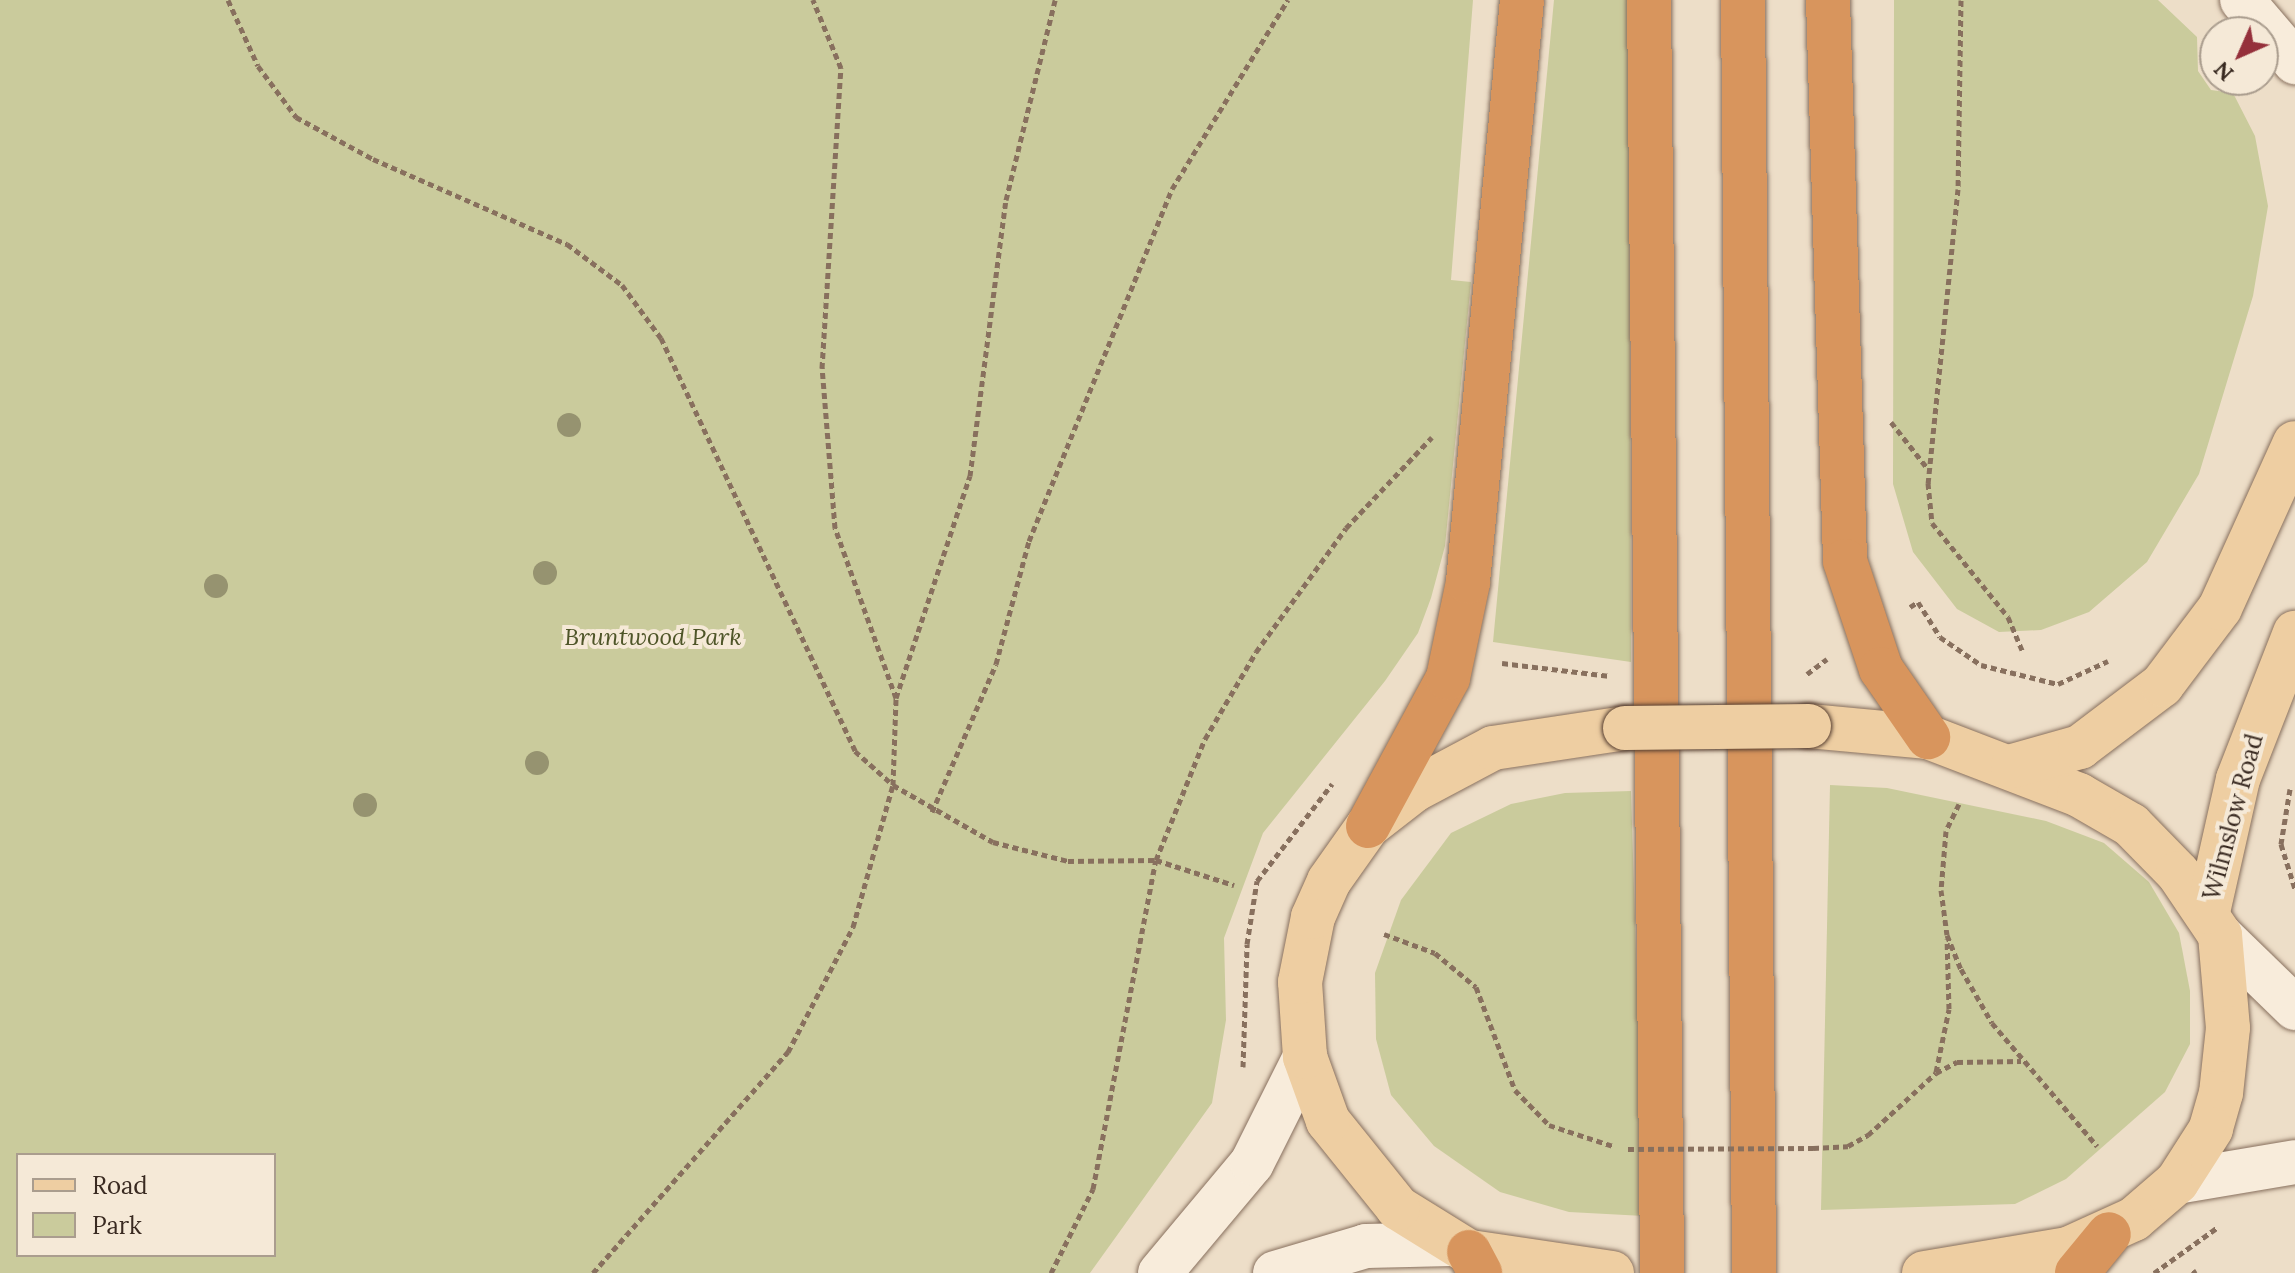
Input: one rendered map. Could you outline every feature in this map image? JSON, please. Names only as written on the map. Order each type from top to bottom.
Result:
[{"type":"highway","points":[[1368,826],[1448,678],[1468,582],[1522,0]]},
{"type":"highway","points":[[1649,0],[1662,1273]]},
{"type":"highway","points":[[1743,0],[1754,1273]]},
{"type":"highway","points":[[1828,0],[1845,561],[1881,669],[1928,737]]},
{"type":"highway","points":[[2077,1273],[2109,1234]]},
{"type":"main road","points":[[2013,766],[2080,747],[2162,685],[2220,608],[2295,443]]},
{"type":"main road","name":"Wilmslow Road","points":[[2109,1234],[2177,1182],[2211,1129],[2221,1093],[2228,1028],[2214,924],[2238,779],[2295,633]]},
{"type":"main road","points":[[1612,1273],[1467,1257],[1398,1208],[1347,1153],[1328,1121],[1305,1057],[1300,982],[1313,917],[1329,881],[1368,826],[1414,790],[1493,748],[1625,728],[1809,726],[1928,737],[2013,766],[2131,825],[2214,924]]},
{"type":"main road","points":[[1924,1273],[2024,1260],[2109,1234]]},
{"type":"street","points":[[2242,0],[2295,62]]},
{"type":"street","points":[[2214,924],[2295,1008]]},
{"type":"street","points":[[1160,1273],[1252,1163],[1305,1057]]},
{"type":"street","points":[[2177,1182],[2295,1162]]},
{"type":"street","points":[[1275,1273],[1366,1246],[1467,1257]]},
{"type":"path","points":[[228,0],[258,66],[296,117],[373,159],[567,244],[622,285],[661,338],[855,751],[893,785],[932,812],[993,842],[1068,861],[1156,860],[1234,885]]},
{"type":"path","points":[[813,0],[841,68],[822,368],[835,528],[896,698]]},
{"type":"path","points":[[593,1273],[788,1052],[853,927],[893,785],[896,698],[970,476],[1006,200],[1055,0]]},
{"type":"path","points":[[932,812],[996,664],[1029,541],[1172,189],[1288,0]]},
{"type":"path","points":[[1961,0],[1958,189],[1928,483],[1932,523],[2008,617],[2022,650]]},
{"type":"path","points":[[1051,1273],[1093,1189],[1156,860],[1205,739],[1256,652],[1346,528],[1411,453],[1484,399]]},
{"type":"path","points":[[1918,602],[1940,637],[1981,665],[2058,684],[2112,659]]},
{"type":"path","points":[[1807,674],[1828,658]]},
{"type":"path","points":[[1500,662],[1623,677]]},
{"type":"path","points":[[2293,776],[2281,844],[2295,889]]},
{"type":"path","points":[[1936,1073],[1949,1009],[1941,855],[1959,804]]},
{"type":"path","points":[[1384,934],[1435,953],[1476,987],[1515,1090],[1549,1125],[1581,1141],[1628,1149],[1848,1146],[1887,1124],[1936,1073],[1982,1058],[2022,1061]]},
{"type":"path","points":[[1947,935],[1974,994],[2022,1061],[2097,1146]]},
{"type":"path","points":[[2154,1273],[2224,1223]]},
{"type":"green space","name":"Bruntwood Park","points":[[0,0],[1473,0],[1451,280],[1471,282],[1445,546],[1431,598],[1418,633],[1385,681],[1263,833],[1224,938],[1226,1020],[1212,1103],[1090,1273],[0,1273]]},
{"type":"green space","points":[[1554,0],[1629,0],[1631,662],[1493,642]]},
{"type":"green space","points":[[1894,0],[2158,0],[2197,37],[2199,96],[2235,96],[2255,136],[2268,206],[2253,296],[2199,474],[2147,562],[2089,612],[2041,630],[1999,632],[1957,609],[1913,552],[1893,484]]},
{"type":"green space","points":[[1830,785],[1887,788],[2046,821],[2104,843],[2149,882],[2179,933],[2190,991],[2190,1044],[2165,1092],[2066,1179],[2015,1204],[1821,1210]]},
{"type":"green space","points":[[1631,791],[1644,1216],[1569,1212],[1500,1192],[1434,1146],[1391,1095],[1376,1039],[1375,973],[1401,900],[1451,833],[1511,804],[1565,793]]}]
